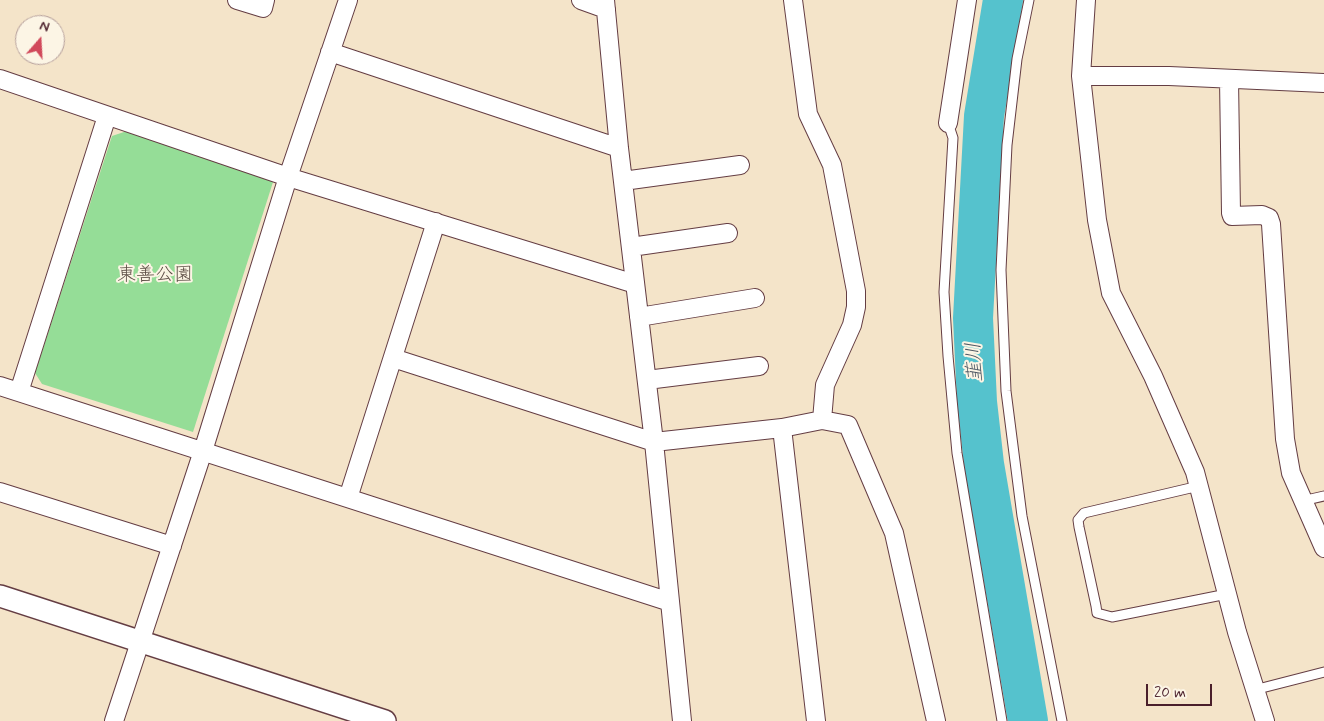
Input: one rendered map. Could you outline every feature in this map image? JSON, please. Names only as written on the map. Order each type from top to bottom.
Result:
[{"type":"street","points":[[237,0],[263,8],[266,0]]},
{"type":"street","points":[[114,721],[203,451],[288,177],[348,0]]},
{"type":"street","points":[[581,0],[605,4],[619,148],[654,442],[682,721]]},
{"type":"street","points":[[793,0],[808,114],[832,165],[856,291],[852,325],[825,385],[822,420]]},
{"type":"street","points":[[948,123],[967,0]]},
{"type":"street","points":[[1086,0],[1081,76],[1097,220],[1111,293],[1186,449],[1199,486],[1227,594],[1254,690],[1265,721]]},
{"type":"street","points":[[330,52],[619,148]]},
{"type":"street","points":[[1081,76],[1324,83]]},
{"type":"street","points":[[0,79],[288,177],[635,284]]},
{"type":"street","points":[[1229,79],[1230,212],[1232,216],[1262,215],[1269,218],[1272,224],[1285,439],[1291,473],[1324,548]]},
{"type":"street","points":[[19,392],[107,116]]},
{"type":"street","points":[[623,181],[740,165]]},
{"type":"street","points":[[348,498],[436,222]]},
{"type":"street","points":[[631,247],[728,234]]},
{"type":"street","points":[[639,317],[755,298]]},
{"type":"street","points":[[392,358],[654,442],[782,428],[822,420],[848,424],[894,533],[936,721]]},
{"type":"street","points":[[647,380],[759,366]]},
{"type":"street","points":[[0,386],[670,602]]},
{"type":"street","points":[[782,428],[816,721]]},
{"type":"street","points":[[0,492],[172,546]]},
{"type":"street","points":[[0,596],[385,721]]},
{"type":"lane","points":[[1029,0],[1017,59],[1007,145],[1001,270],[1006,391],[1022,516],[1062,721]]},
{"type":"lane","points":[[948,123],[953,138],[944,292],[948,356],[957,453],[1002,721]]},
{"type":"lane","points":[[1199,486],[1084,513],[1078,520],[1097,613],[1112,617],[1227,594]]},
{"type":"lane","points":[[1302,501],[1324,496]]},
{"type":"lane","points":[[1254,690],[1324,672]]},
{"type":"green space","name":"東善公園","points":[[127,131],[274,179],[193,432],[42,384],[35,373],[112,136]]},
{"type":"waterway","name":"韮川","points":[[1003,0],[984,116],[973,318],[977,402],[984,464],[1028,721]]}]
